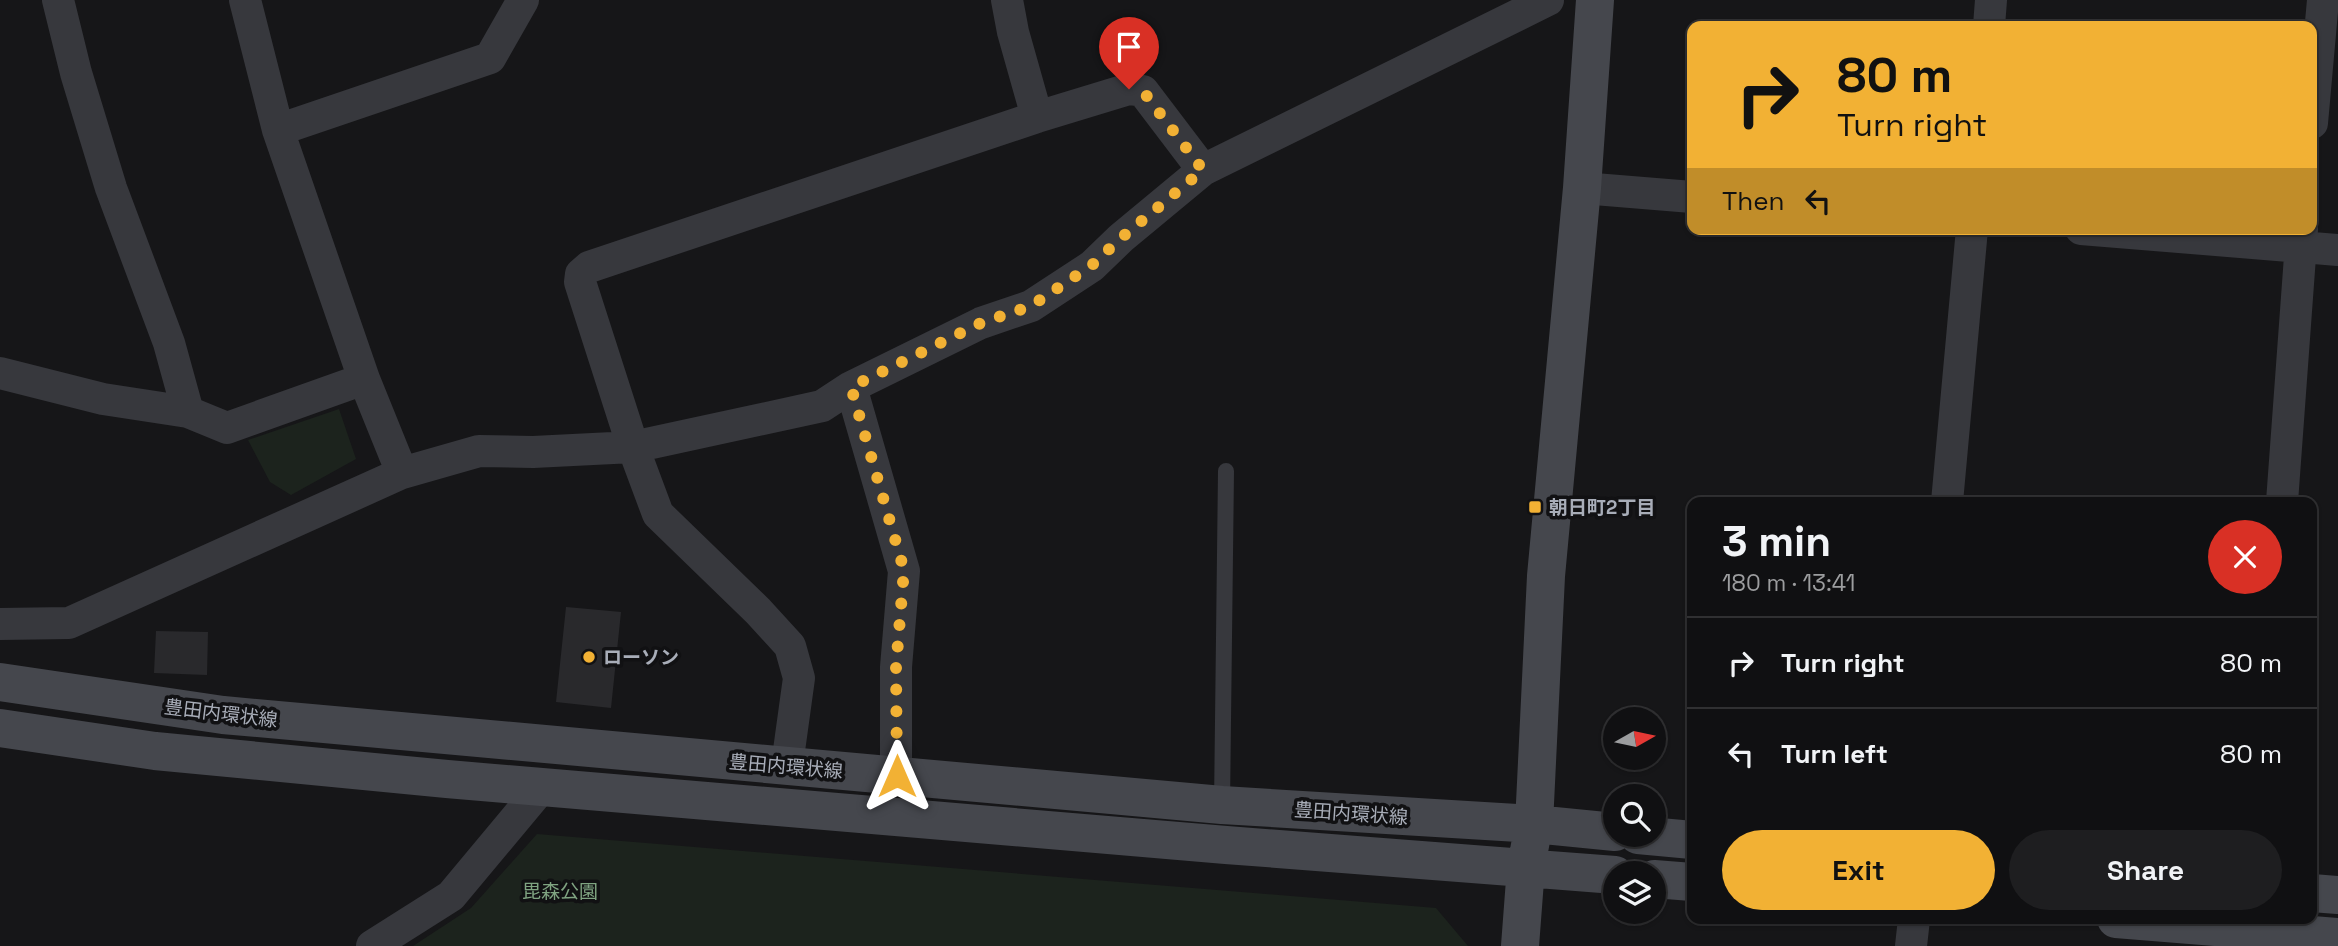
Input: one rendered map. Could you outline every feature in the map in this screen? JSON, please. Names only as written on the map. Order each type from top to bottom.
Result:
[{"type":"street","points":[[58,0],[76,73],[111,188],[169,343],[188,412]]},
{"type":"street","points":[[245,0],[278,130],[364,379],[402,473]]},
{"type":"street","points":[[278,130],[490,58],[523,0]]},
{"type":"street","points":[[1007,0],[1013,32],[1037,117]]},
{"type":"street","points":[[0,624],[69,623],[402,473],[479,451],[633,447],[822,406],[851,387],[981,323],[1031,306],[1092,265],[1203,170],[1548,0]]},
{"type":"street","points":[[1520,946],[1526,867],[1534,824],[1546,576],[1582,188],[1595,0]]},
{"type":"street","points":[[1989,21],[1991,0]]},
{"type":"street","points":[[2317,67],[2323,0]]},
{"type":"street","points":[[788,765],[799,678],[790,646],[758,611],[658,514],[633,447],[580,282],[581,274],[589,267],[1037,117],[1129,89],[1143,91],[1203,170]]},
{"type":"street","points":[[1582,188],[1687,197]]},
{"type":"street","points":[[1947,497],[1971,235]]},
{"type":"street","points":[[2214,235],[2302,239],[2338,250]]},
{"type":"street","points":[[2282,497],[2302,239]]},
{"type":"street","points":[[0,373],[103,399],[188,412],[227,428],[364,379]]},
{"type":"street","points":[[851,387],[904,570],[896,667],[897,776]]},
{"type":"street","name":"豊田内環状線","points":[[0,682],[223,716],[1222,805],[1534,824],[1603,831]]},
{"type":"street","points":[[0,729],[155,751],[542,787],[1212,844],[1603,874]]},
{"type":"street","points":[[372,946],[451,896],[542,787]]},
{"type":"street","points":[[1666,838],[1687,840]]},
{"type":"street","points":[[1666,880],[1687,882]]},
{"type":"street","points":[[2317,893],[2338,895]]},
{"type":"street","points":[[1911,946],[1913,924]]},
{"type":"street","points":[[2151,924],[2250,938],[2338,937]]},
{"type":"lane","points":[[1222,805],[1226,471]]},
{"type":"green space","points":[[339,409],[356,459],[291,495],[270,482],[248,440]]},
{"type":"green space","name":"毘森公園","points":[[537,834],[1436,908],[1468,946],[413,946],[471,908]]},
{"type":"building","name":"ローソン","points":[[566,607],[621,612],[611,708],[556,702]]},
{"type":"building","points":[[156,631],[208,632],[207,675],[154,673]]},
{"type":"place","name":"朝日町2丁目","points":[[1535,507]]},
{"type":"place","name":"ローソン","points":[[589,657]]},
{"type":"route","points":[[897,776],[896,667],[904,570],[851,387],[981,323],[1031,306],[1092,265],[1203,170],[1143,91],[1129,89]]}]
